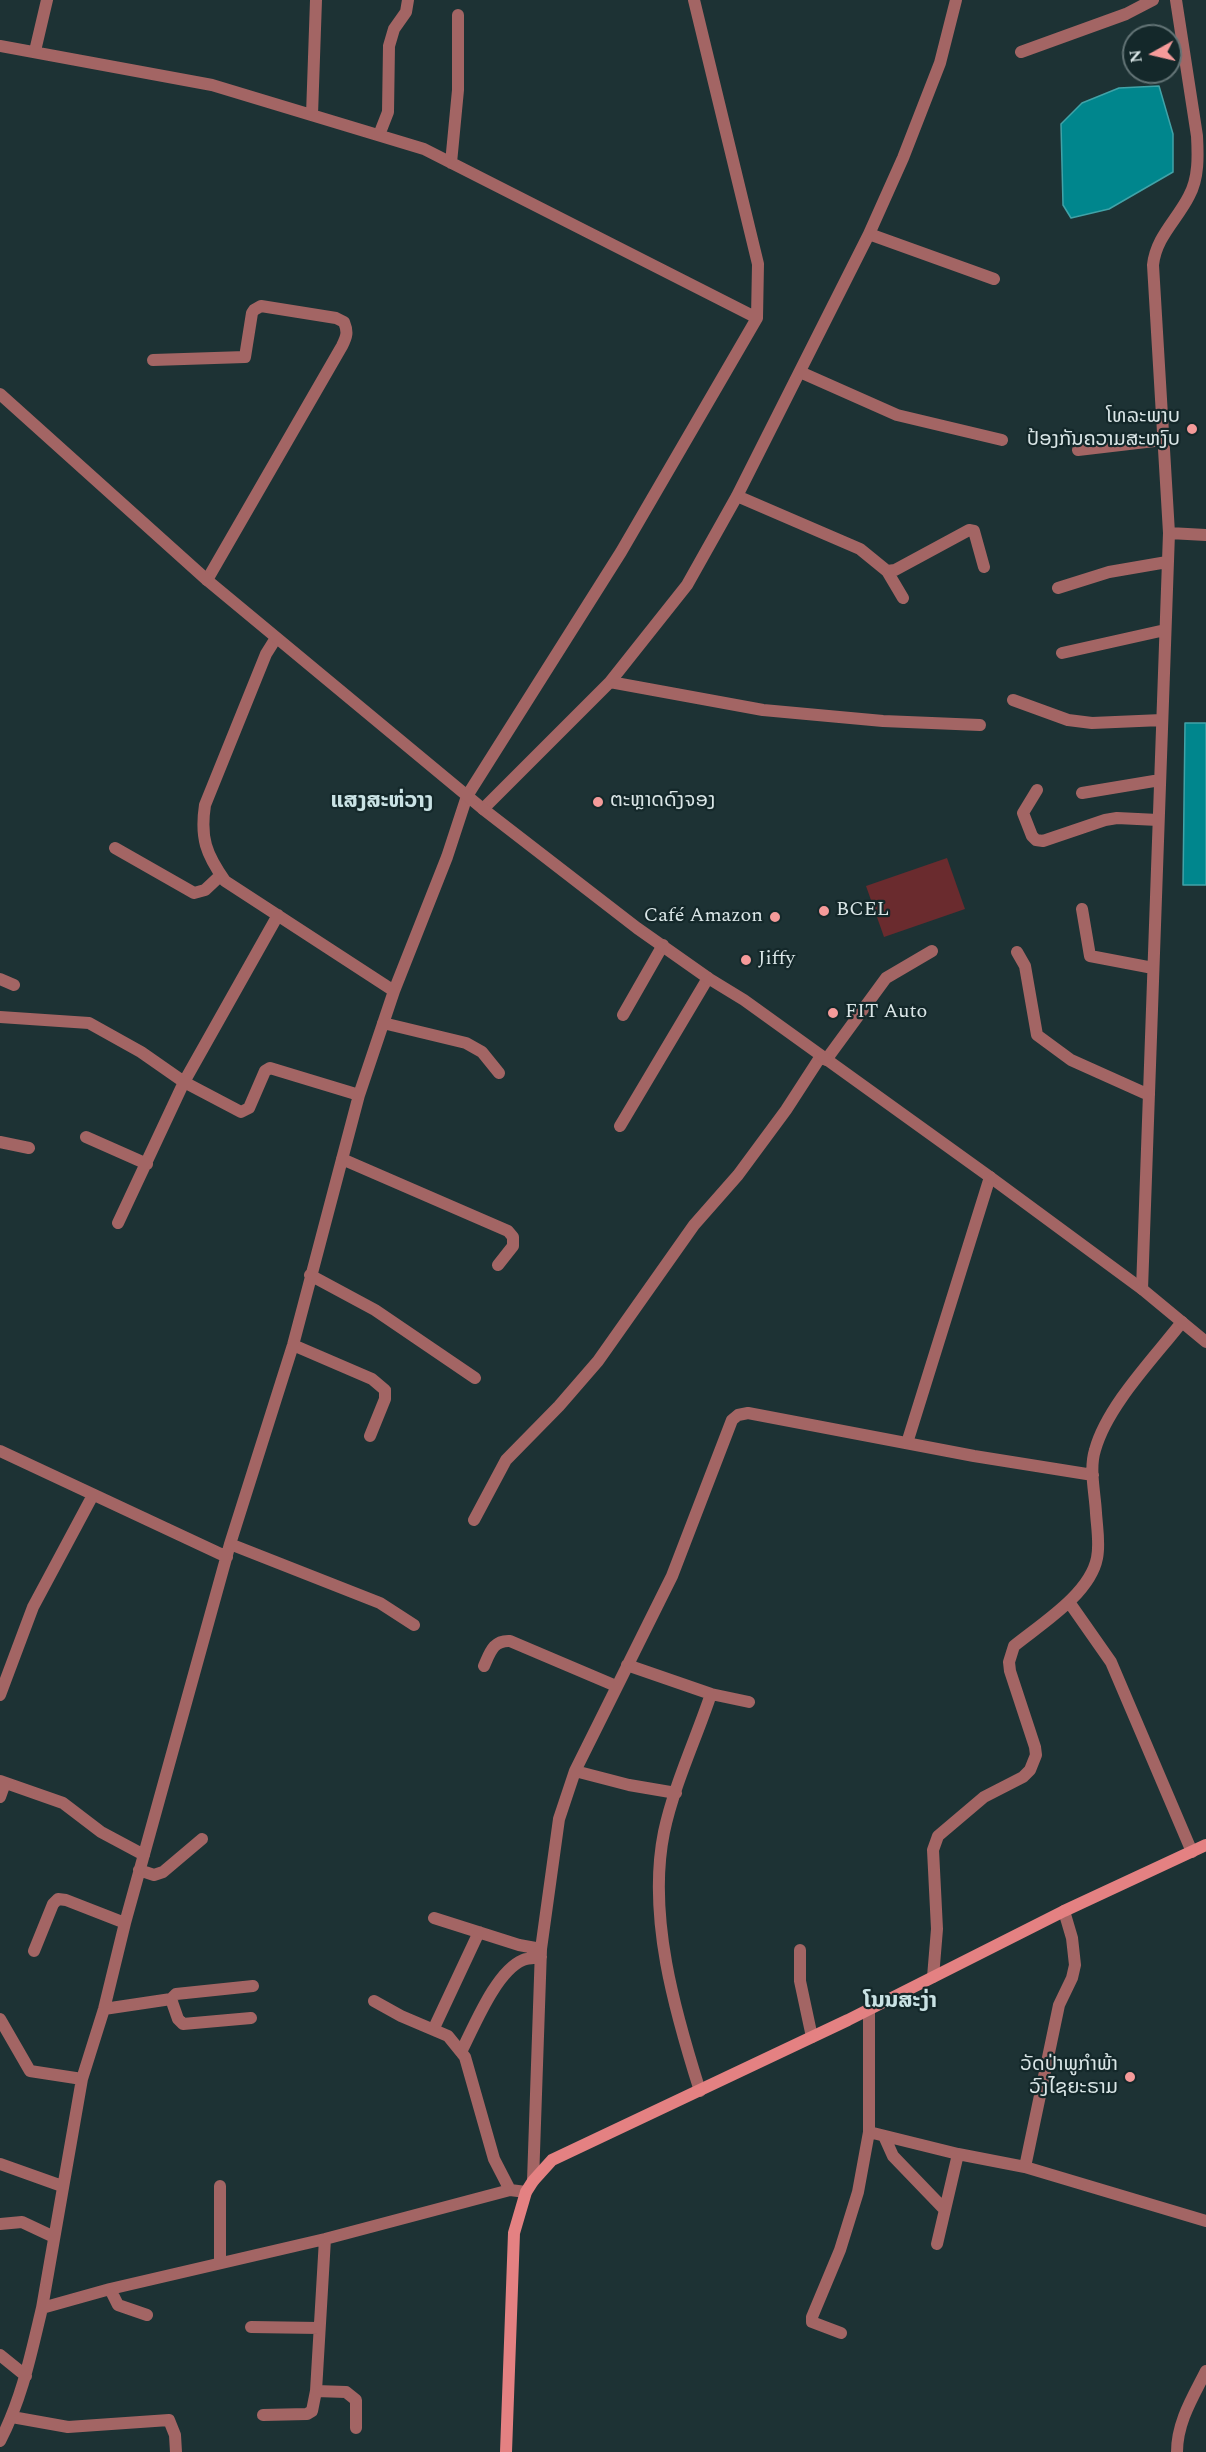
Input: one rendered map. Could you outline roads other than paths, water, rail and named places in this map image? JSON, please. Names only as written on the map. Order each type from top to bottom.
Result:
[{"type":"main road","points":[[506,2452],[514,2233],[529,2186],[552,2160],[812,2037],[1064,1911],[1206,1845]]},
{"type":"street","points":[[35,51],[47,0]]},
{"type":"street","points":[[312,115],[316,0]]},
{"type":"street","points":[[379,135],[388,112],[389,46],[394,29],[406,12],[408,0]]},
{"type":"street","points":[[0,2441],[12,2417],[26,2376],[42,2308],[82,2079],[104,2009],[139,1870],[230,1544],[293,1345],[359,1095],[394,991],[447,857],[467,796],[621,552],[757,318],[758,264],[694,0]]},
{"type":"street","points":[[483,809],[610,682],[687,585],[737,496],[869,234],[903,158],[940,63],[956,0]]},
{"type":"street","points":[[1021,52],[1126,14],[1153,0]]},
{"type":"street","points":[[1142,1289],[1168,533],[1153,266],[1156,248],[1190,195],[1196,175],[1202,134],[1176,0]]},
{"type":"street","points":[[452,163],[458,90],[458,15]]},
{"type":"street","points":[[0,46],[212,85],[424,149],[757,318]]},
{"type":"street","points":[[869,234],[994,279]]},
{"type":"street","points":[[153,360],[245,357],[252,314],[261,306],[336,318],[344,322],[347,328],[347,335],[342,346],[207,580]]},
{"type":"street","points":[[800,372],[897,415],[1002,440]]},
{"type":"street","points":[[0,394],[207,580],[483,809],[708,978],[744,1000],[1142,1289],[1206,1342]]},
{"type":"street","points":[[1078,450],[1163,440]]},
{"type":"street","points":[[737,496],[860,549],[887,571],[903,598]]},
{"type":"street","points":[[887,571],[895,570],[969,530],[974,531],[977,537],[984,567]]},
{"type":"street","points":[[1168,533],[1206,535]]},
{"type":"street","points":[[1058,588],[1109,572],[1167,562]]},
{"type":"street","points":[[1062,653],[1165,630]]},
{"type":"street","points":[[276,638],[266,654],[205,806],[202,826],[205,844],[213,864],[225,881],[394,991]]},
{"type":"street","points":[[610,682],[763,710],[883,721],[980,725]]},
{"type":"street","points":[[1013,700],[1068,720],[1092,723],[1162,720]]},
{"type":"street","points":[[1082,793],[1160,780]]},
{"type":"street","points":[[1037,790],[1023,813],[1032,836],[1036,840],[1043,841],[1117,818],[1158,820]]},
{"type":"street","points":[[115,848],[194,893],[206,890],[221,875]]},
{"type":"street","points":[[1082,909],[1090,956],[1153,968]]},
{"type":"street","points":[[118,1223],[184,1082],[278,915]]},
{"type":"street","points":[[623,1014],[663,945]]},
{"type":"street","points":[[474,1520],[506,1460],[559,1406],[597,1361],[694,1225],[738,1175],[823,1058],[886,978],[932,951]]},
{"type":"street","points":[[1017,952],[1025,966],[1037,1035],[1071,1060],[1149,1095]]},
{"type":"street","points":[[620,1126],[708,978]]},
{"type":"street","points":[[0,980],[14,986]]},
{"type":"street","points":[[0,1017],[89,1023],[141,1052],[184,1082],[241,1112],[249,1108],[265,1071],[270,1068],[359,1095]]},
{"type":"street","points":[[383,1023],[466,1043],[482,1052],[499,1073]]},
{"type":"street","points":[[86,1137],[147,1164]]},
{"type":"street","points":[[0,1142],[29,1148]]},
{"type":"street","points":[[342,1160],[508,1231],[513,1237],[513,1246],[498,1265]]},
{"type":"street","points":[[907,1443],[990,1177]]},
{"type":"street","points":[[310,1275],[375,1310],[475,1378]]},
{"type":"street","points":[[933,1977],[937,1929],[933,1858],[935,1842],[943,1830],[975,1803],[1002,1786],[1023,1777],[1034,1763],[1035,1747],[1010,1671],[1011,1653],[1014,1646],[1068,1602],[1091,1575],[1097,1557],[1098,1544],[1093,1475],[1095,1450],[1110,1415],[1182,1322]]},
{"type":"street","points":[[293,1345],[372,1379],[386,1390],[385,1399],[370,1436]]},
{"type":"street","points":[[42,2308],[110,2289],[529,2186],[541,1953],[559,1819],[575,1771],[672,1576],[732,1420],[738,1415],[748,1413],[1093,1475]]},
{"type":"street","points":[[0,1451],[227,1557]]},
{"type":"street","points":[[0,1695],[3,1675],[33,1607],[93,1495]]},
{"type":"street","points":[[230,1544],[380,1603],[414,1624]]},
{"type":"street","points":[[1068,1602],[1111,1662],[1192,1852]]},
{"type":"street","points":[[484,1666],[494,1645],[501,1640],[510,1641],[616,1686]]},
{"type":"street","points":[[627,1665],[711,1694],[749,1702]]},
{"type":"street","points":[[700,2091],[679,2023],[660,1919],[659,1887],[664,1833],[711,1694]]},
{"type":"street","points":[[575,1771],[629,1785],[676,1793]]},
{"type":"street","points":[[0,1797],[2,1782],[63,1803],[101,1832],[144,1855]]},
{"type":"street","points":[[139,1870],[154,1875],[163,1872],[202,1839]]},
{"type":"street","points":[[34,1951],[53,1904],[58,1899],[125,1923]]},
{"type":"street","points":[[1025,2167],[1059,2005],[1072,1978],[1075,1965],[1072,1938],[1064,1911]]},
{"type":"street","points":[[434,1918],[541,1953]]},
{"type":"street","points":[[434,2028],[479,1932]]},
{"type":"street","points":[[800,1950],[800,1981],[812,2037]]},
{"type":"street","points":[[461,2052],[490,1996],[505,1973],[521,1961],[541,1953]]},
{"type":"street","points":[[104,2009],[171,2000],[176,1994],[253,1986]]},
{"type":"street","points":[[171,2000],[178,2019],[183,2024],[251,2018]]},
{"type":"street","points":[[374,2001],[401,2016],[434,2028],[448,2036],[465,2057],[494,2159],[510,2190]]},
{"type":"street","points":[[841,2333],[812,2322],[812,2317],[840,2250],[858,2192],[868,2132],[869,2009]]},
{"type":"street","points":[[0,2019],[30,2071],[82,2079]]},
{"type":"street","points":[[868,2132],[958,2154],[1025,2167],[1206,2221]]},
{"type":"street","points":[[884,2136],[893,2156],[945,2210]]},
{"type":"street","points":[[937,2244],[958,2154]]},
{"type":"street","points":[[0,2164],[62,2186]]},
{"type":"street","points":[[220,2186],[220,2263]]},
{"type":"street","points":[[0,2224],[22,2222],[54,2237]]},
{"type":"street","points":[[263,2415],[310,2413],[316,2391],[325,2238]]},
{"type":"street","points":[[110,2289],[118,2305],[147,2315]]},
{"type":"street","points":[[251,2328],[318,2328]]},
{"type":"street","points":[[0,2355],[26,2376]]},
{"type":"street","points":[[1177,2452],[1177,2437],[1184,2414],[1206,2371]]},
{"type":"street","points":[[316,2391],[346,2392],[356,2400],[356,2428]]},
{"type":"street","points":[[12,2417],[68,2427],[169,2420],[175,2435],[176,2452]]},
{"type":"water","points":[[1159,86],[1173,134],[1173,172],[1109,209],[1071,218],[1063,205],[1061,124],[1082,103],[1119,88]]},
{"type":"water","points":[[1185,723],[1206,723],[1206,885],[1183,885]]},
{"type":"place","name":"ໂທລະພາບ ປ້ອງກັນຄວາມສະຫງົບ","points":[[1192,429]]},
{"type":"place","name":"ຕະຫຼາດດົງຈອງ","points":[[598,802]]},
{"type":"place","name":"BCEL","points":[[824,911]]},
{"type":"place","name":"Café Amazon","points":[[775,917]]},
{"type":"place","name":"Jiffy","points":[[746,960]]},
{"type":"place","name":"FIT Auto","points":[[833,1013]]},
{"type":"place","name":"ວັດປ່າພູກຳພ້າ ວົງໄຊຍະຣາມ","points":[[1130,2077]]},
{"type":"district","name":"ແສງສະຫ່ວາງ","points":[[382,803]]},
{"type":"district","name":"ໂນນສະງ່າ","points":[[900,2003]]}]
